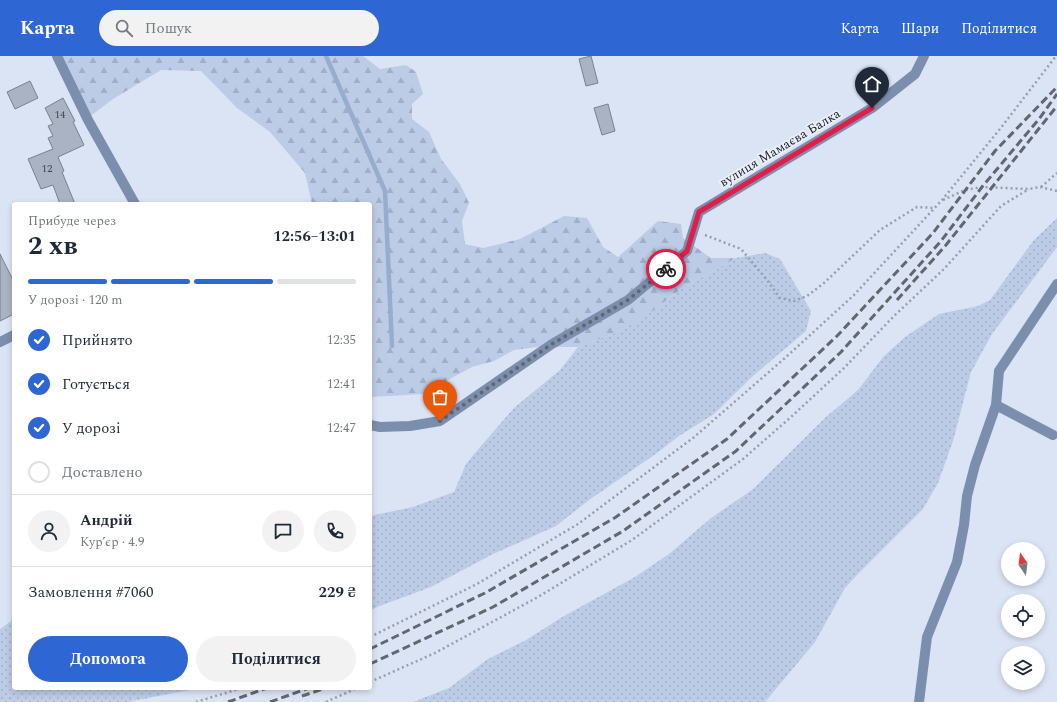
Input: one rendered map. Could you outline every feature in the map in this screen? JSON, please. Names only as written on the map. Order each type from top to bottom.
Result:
[{"type":"street","points":[[57,56],[88,120],[134,202]]},
{"type":"street","name":"вулиця Мамаєва Балка","points":[[694,230],[699,212],[872,108],[915,74],[924,56]]},
{"type":"street","points":[[372,425],[380,427],[410,426],[440,421],[552,344],[628,300],[687,251],[694,230]]},
{"type":"street","points":[[920,702],[927,637],[957,562],[964,525],[967,496],[975,465],[996,405],[999,371],[1057,284]]},
{"type":"street","points":[[0,342],[12,337]]},
{"type":"street","points":[[996,405],[1052,435]]},
{"type":"path","points":[[372,636],[477,584],[578,524],[686,442],[785,358],[854,295],[942,200],[1000,129],[1056,56]]},
{"type":"path","points":[[1040,187],[1057,172]]},
{"type":"path","points":[[942,200],[965,190],[982,187],[1029,189],[1040,187],[1057,191]]},
{"type":"path","points":[[372,681],[435,653],[538,597],[632,540],[743,459],[844,368],[894,316],[944,270],[1001,206],[1029,189]]},
{"type":"path","points":[[694,230],[741,249],[780,298],[794,301],[807,296],[824,283],[880,230],[918,207],[935,208]]},
{"type":"path","points":[[196,702],[235,690]]},
{"type":"path","points":[[326,702],[353,690]]},
{"type":"green space","points":[[57,56],[363,56],[380,69],[406,65],[416,72],[423,94],[412,104],[412,119],[429,132],[441,159],[460,184],[469,203],[462,221],[465,244],[483,248],[520,239],[564,216],[587,218],[603,247],[618,257],[658,221],[681,224],[683,238],[711,258],[736,258],[683,288],[647,315],[620,331],[578,347],[538,347],[514,350],[494,361],[472,367],[422,394],[372,397],[372,202],[312,202],[305,173],[270,132],[237,108],[201,71],[161,70],[113,99],[84,121]]},
{"type":"green space","points":[[1057,218],[1057,247],[992,334],[971,372],[953,441],[938,483],[923,509],[845,588],[815,642],[765,702],[413,702],[449,688],[488,659],[526,640],[564,616],[635,577],[669,554],[711,518],[752,490],[826,417],[858,390],[884,356],[905,337],[939,314],[978,306],[990,300],[1034,240]]},
{"type":"green space","points":[[765,253],[780,259],[811,311],[806,331],[753,376],[714,414],[679,436],[589,500],[556,526],[491,555],[431,587],[372,610],[372,516],[413,507],[454,492],[466,464],[475,453],[514,408],[560,370],[578,347],[620,331],[647,315],[683,288],[736,258]]},
{"type":"green space","points":[[12,620],[12,690],[189,690],[128,702],[0,702],[0,629]]},
{"type":"building","points":[[591,56],[598,83],[586,86],[579,59]]},
{"type":"building","points":[[30,81],[38,98],[15,109],[7,92]]},
{"type":"building","points":[[63,98],[75,121],[73,122],[84,145],[58,157],[64,171],[62,172],[74,202],[59,202],[53,185],[41,189],[28,159],[53,149],[48,138],[53,136],[48,126],[53,124],[45,108]]},
{"type":"building","points":[[608,104],[615,131],[602,135],[594,108]]},
{"type":"building","points":[[0,254],[12,278],[12,315],[0,321]]},
{"type":"waterway","points":[[326,56],[385,191],[392,346]]},
{"type":"railway","points":[[372,648],[485,593],[616,517],[727,439],[837,336],[933,233],[995,151],[1057,87]]},
{"type":"railway","points":[[372,663],[493,607],[623,531],[736,451],[841,352],[941,241],[982,187],[1039,119],[1057,94]]},
{"type":"railway","points":[[897,300],[946,245],[1057,106]]},
{"type":"railway","points":[[228,702],[261,690]]},
{"type":"railway","points":[[270,702],[303,690]]},
{"type":"railway","points":[[302,696],[320,690]]},
{"type":"way so far","points":[[440,421],[552,344],[628,300],[666,269]]},
{"type":"route","points":[[666,269],[687,251],[699,212],[872,108]]}]
